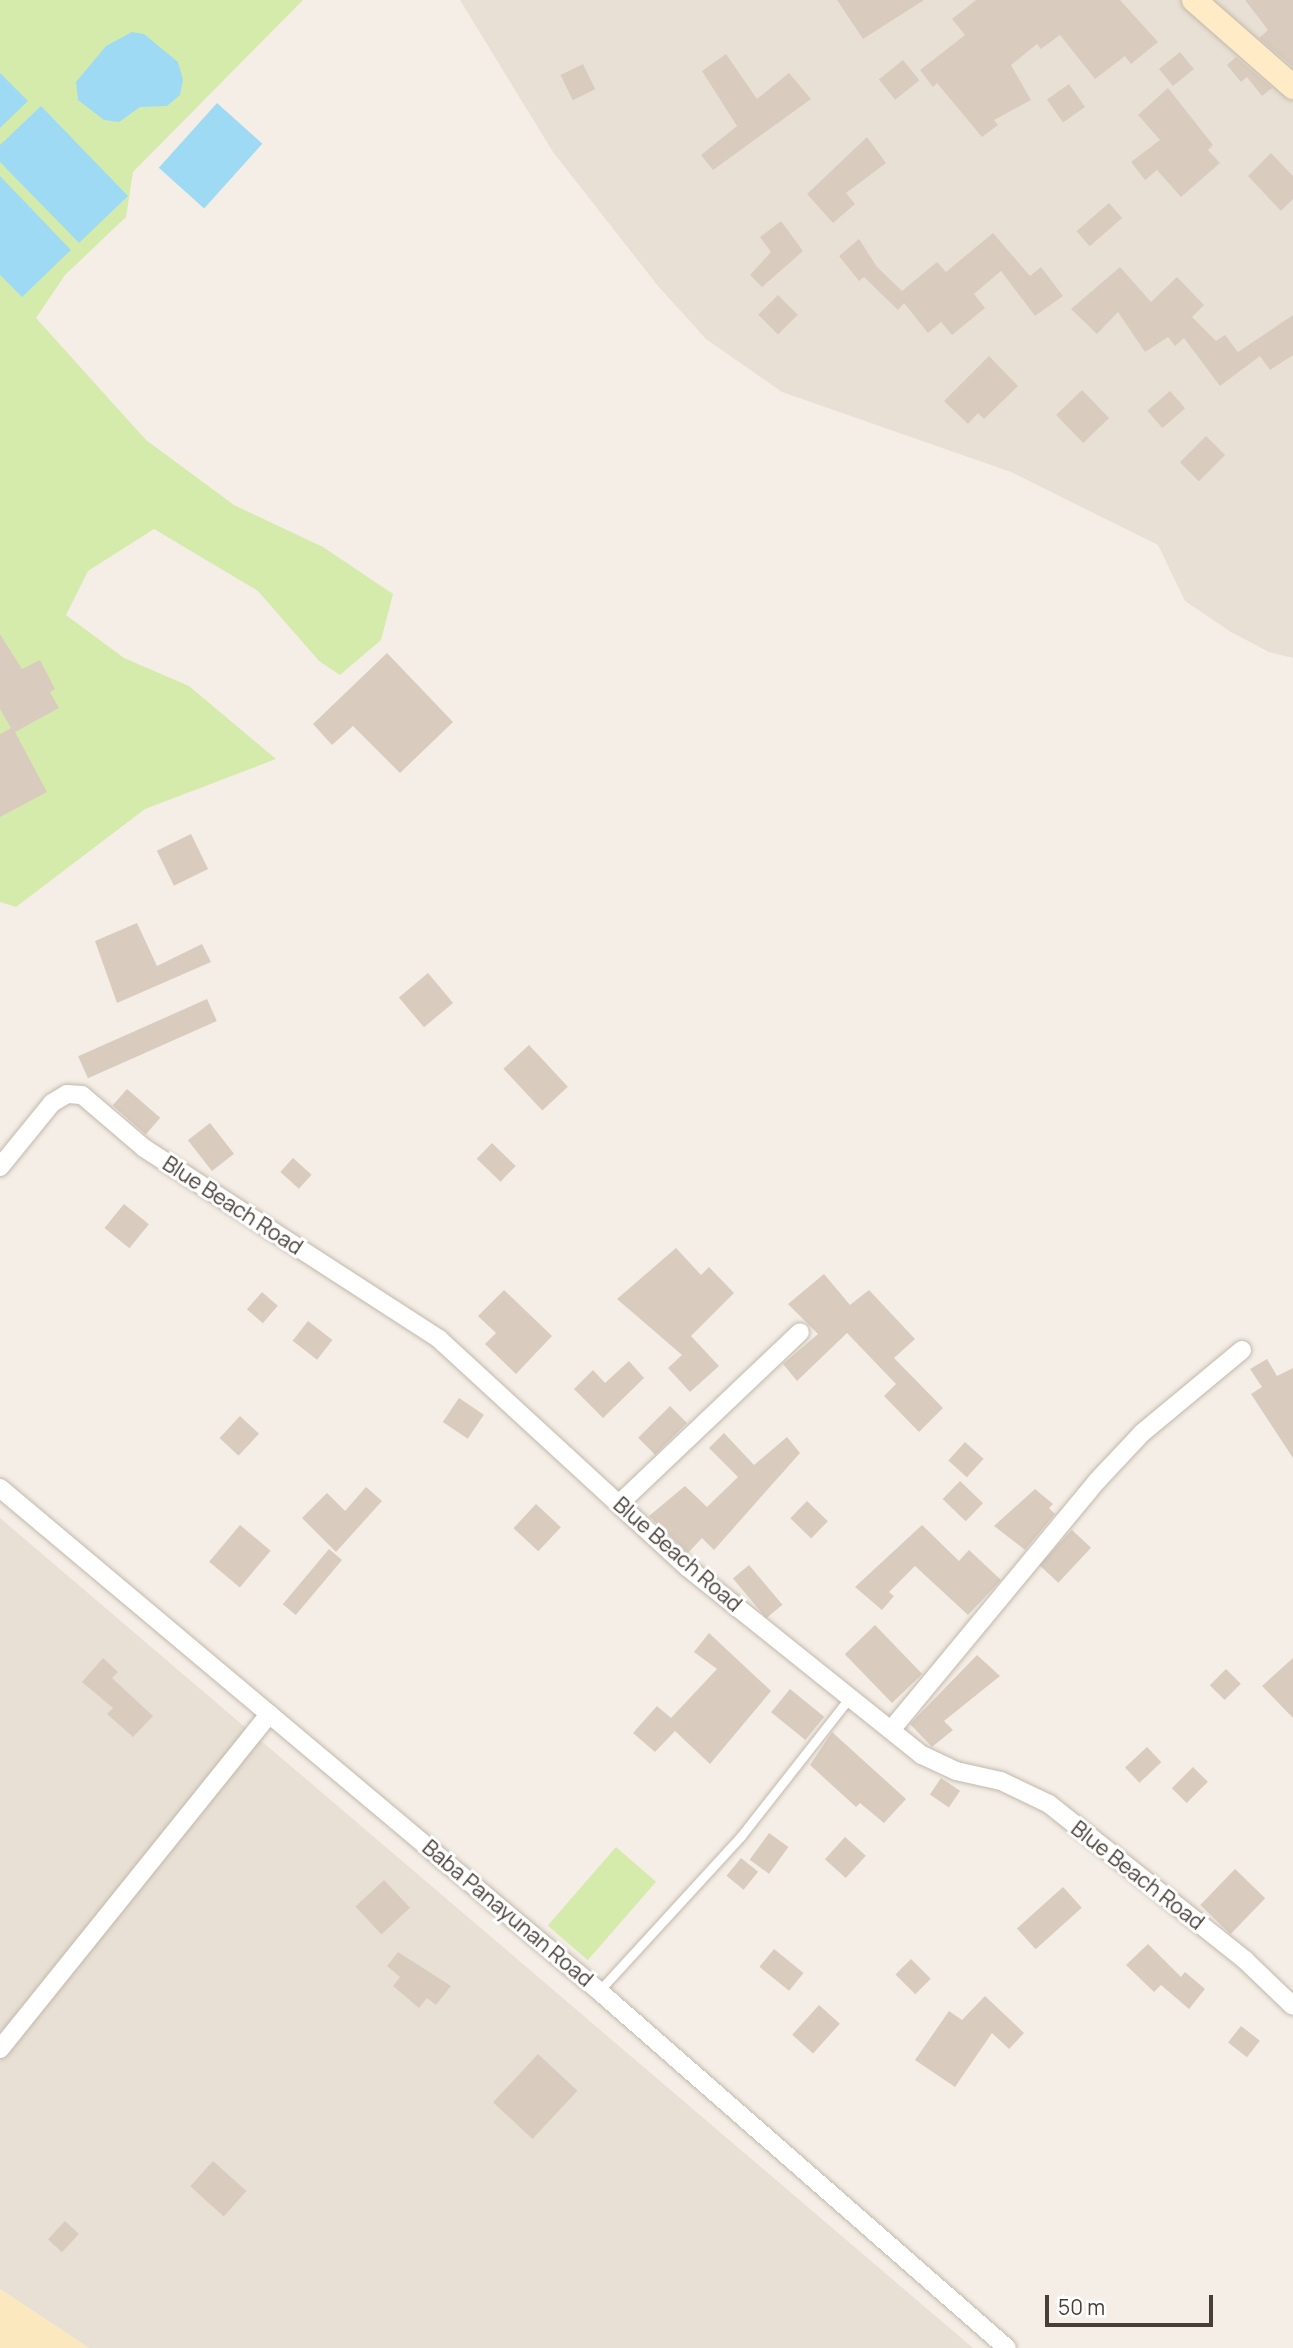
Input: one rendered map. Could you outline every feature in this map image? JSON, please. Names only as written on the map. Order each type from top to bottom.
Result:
[{"type":"main road","points":[[1194,0],[1293,87]]},
{"type":"street","name":"Blue Beach Road","points":[[0,1167],[52,1103],[67,1094],[82,1095],[144,1148],[439,1339],[687,1567],[922,1755],[956,1771],[1001,1781],[1049,1804],[1245,1960],[1293,2006]]},
{"type":"street","points":[[620,1503],[800,1332]]},
{"type":"street","points":[[891,1730],[1097,1482],[1142,1433],[1242,1350]]},
{"type":"street","name":"Baba Panayunan Road","points":[[0,1488],[599,1990],[1007,2348]]},
{"type":"street","points":[[0,2049],[269,1714]]},
{"type":"lane","points":[[599,1990],[741,1836],[850,1697]]},
{"type":"shaded area","points":[[460,0],[1293,0],[1293,658],[1269,652],[1231,632],[1185,601],[1158,545],[1011,472],[782,392],[706,339],[658,286],[553,152]]},
{"type":"shaded area","points":[[0,1518],[973,2348],[89,2348],[0,2289]]},
{"type":"green space","points":[[0,0],[303,0],[133,172],[126,217],[65,275],[36,318],[146,440],[234,505],[323,547],[393,594],[381,640],[340,675],[319,661],[258,591],[154,529],[88,571],[66,615],[124,658],[189,686],[276,759],[145,809],[16,907],[0,902]]},
{"type":"green space","points":[[616,1847],[656,1882],[588,1960],[548,1925]]},
{"type":"sand","points":[[0,2289],[89,2348],[0,2348]]},
{"type":"water","points":[[132,32],[144,34],[178,62],[183,80],[180,95],[167,106],[140,107],[119,122],[104,120],[78,100],[76,82],[106,46]]},
{"type":"water","points":[[0,73],[28,101],[0,128]]},
{"type":"water","points":[[217,103],[262,144],[204,208],[159,168]]},
{"type":"water","points":[[41,106],[128,196],[79,243],[0,162],[0,145]]},
{"type":"water","points":[[0,176],[71,250],[22,297],[0,275]]},
{"type":"building","points":[[837,0],[924,0],[863,39]]},
{"type":"building","points":[[976,0],[1120,0],[1158,42],[1131,64],[1125,56],[1095,79],[1060,35],[1041,49],[1037,44],[1011,65],[1031,100],[994,120],[998,125],[982,137],[937,83],[933,87],[920,70],[965,35],[952,19]]},
{"type":"building","points":[[1245,0],[1293,0],[1293,67],[1259,38],[1268,30]]},
{"type":"building","points":[[1180,52],[1194,69],[1173,86],[1159,69]]},
{"type":"building","points":[[726,54],[757,99],[789,73],[811,99],[713,170],[701,155],[737,126],[702,71]]},
{"type":"building","points":[[1236,57],[1272,88],[1262,96],[1247,77],[1241,82],[1227,65]]},
{"type":"building","points":[[903,60],[919,80],[895,100],[879,80]]},
{"type":"building","points":[[583,64],[595,89],[573,100],[561,75]]},
{"type":"building","points":[[1069,84],[1085,107],[1063,122],[1047,99]]},
{"type":"building","points":[[1168,88],[1213,145],[1208,150],[1220,163],[1181,197],[1157,170],[1145,180],[1131,162],[1160,140],[1138,115]]},
{"type":"building","points":[[867,137],[886,163],[846,193],[855,204],[833,223],[807,194]]},
{"type":"building","points":[[1271,153],[1293,176],[1293,199],[1281,211],[1248,176]]},
{"type":"building","points":[[1109,203],[1122,218],[1090,246],[1077,231]]},
{"type":"building","points":[[781,221],[803,251],[762,287],[750,275],[771,252],[760,237]]},
{"type":"building","points":[[993,233],[1030,276],[1041,267],[1063,296],[1035,316],[1001,271],[974,294],[985,308],[952,335],[941,322],[928,333],[904,303],[898,310],[864,277],[859,281],[839,256],[859,239],[877,267],[902,291],[937,262],[946,272]]},
{"type":"building","points":[[1120,267],[1151,302],[1177,277],[1204,305],[1192,317],[1216,341],[1225,335],[1238,352],[1293,315],[1293,355],[1270,370],[1260,356],[1220,386],[1184,338],[1175,346],[1168,337],[1145,352],[1118,312],[1097,334],[1071,309]]},
{"type":"building","points":[[778,295],[798,315],[778,335],[758,315]]},
{"type":"building","points":[[989,356],[1018,386],[984,419],[978,413],[968,424],[944,401]]},
{"type":"building","points":[[1082,390],[1109,418],[1083,443],[1056,415]]},
{"type":"building","points":[[1170,391],[1185,408],[1162,428],[1147,411]]},
{"type":"building","points":[[1206,436],[1225,455],[1199,481],[1180,462]]},
{"type":"building","points":[[0,634],[22,669],[40,660],[55,689],[50,692],[59,708],[15,732],[47,792],[0,817],[0,734],[11,728],[0,709]]},
{"type":"building","points":[[387,653],[453,722],[400,773],[353,726],[332,745],[313,724]]},
{"type":"building","points":[[191,834],[208,869],[174,886],[157,851]]},
{"type":"building","points":[[137,923],[157,966],[202,944],[211,962],[117,1003],[95,941]]},
{"type":"building","points":[[428,973],[453,1003],[424,1027],[399,997]]},
{"type":"building","points":[[207,999],[217,1021],[88,1078],[78,1056]]},
{"type":"building","points":[[529,1045],[568,1087],[542,1111],[503,1069]]},
{"type":"building","points":[[127,1089],[160,1118],[146,1134],[113,1106]]},
{"type":"building","points":[[210,1123],[234,1154],[212,1171],[188,1140]]},
{"type":"building","points":[[492,1143],[516,1166],[500,1182],[477,1159]]},
{"type":"building","points":[[293,1158],[312,1175],[299,1189],[280,1172]]},
{"type":"building","points":[[124,1204],[149,1224],[129,1248],[104,1228]]},
{"type":"building","points":[[676,1248],[701,1275],[709,1267],[734,1293],[691,1336],[719,1366],[690,1392],[668,1368],[682,1355],[617,1299]]},
{"type":"building","points":[[824,1274],[850,1305],[869,1290],[915,1339],[894,1358],[943,1408],[919,1432],[884,1396],[896,1384],[847,1333],[797,1381],[783,1364],[818,1334],[788,1304]]},
{"type":"building","points":[[504,1290],[552,1336],[516,1374],[485,1344],[496,1333],[478,1316]]},
{"type":"building","points":[[262,1292],[278,1306],[263,1323],[247,1309]]},
{"type":"building","points":[[308,1321],[332,1340],[317,1360],[293,1341]]},
{"type":"building","points":[[1267,1359],[1277,1376],[1293,1368],[1293,1458],[1251,1394],[1262,1387],[1250,1369]]},
{"type":"building","points":[[629,1361],[644,1378],[603,1418],[574,1389],[593,1370],[605,1383]]},
{"type":"building","points":[[459,1398],[484,1415],[468,1439],[443,1422]]},
{"type":"building","points":[[670,1406],[687,1423],[655,1455],[638,1438]]},
{"type":"building","points":[[240,1416],[259,1434],[239,1456],[220,1438]]},
{"type":"building","points":[[724,1433],[754,1465],[787,1437],[800,1453],[714,1550],[702,1538],[688,1553],[649,1516],[685,1486],[707,1507],[738,1477],[709,1448]]},
{"type":"building","points":[[965,1442],[984,1459],[967,1477],[948,1461]]},
{"type":"building","points":[[960,1481],[983,1503],[966,1521],[943,1499]]},
{"type":"building","points":[[366,1487],[382,1501],[336,1552],[302,1518],[327,1493],[345,1511]]},
{"type":"building","points":[[1035,1489],[1053,1504],[1049,1508],[1055,1514],[1025,1550],[994,1526]]},
{"type":"building","points":[[807,1501],[828,1521],[811,1538],[790,1518]]},
{"type":"building","points":[[536,1504],[561,1527],[538,1551],[513,1528]]},
{"type":"building","points":[[240,1525],[271,1551],[240,1587],[209,1562]]},
{"type":"building","points":[[922,1525],[959,1561],[969,1550],[1001,1580],[968,1615],[915,1566],[889,1592],[894,1596],[882,1610],[855,1587]]},
{"type":"building","points":[[1072,1530],[1091,1548],[1058,1583],[1039,1565]]},
{"type":"building","points":[[329,1549],[342,1560],[296,1615],[283,1604]]},
{"type":"building","points":[[749,1565],[782,1605],[766,1618],[733,1578]]},
{"type":"building","points":[[875,1625],[922,1674],[892,1703],[845,1654]]},
{"type":"building","points":[[709,1633],[771,1691],[710,1764],[675,1731],[655,1752],[633,1733],[657,1706],[671,1718],[717,1669],[694,1652]]},
{"type":"building","points":[[977,1655],[1000,1676],[944,1721],[953,1730],[932,1747],[910,1724]]},
{"type":"building","points":[[103,1658],[118,1672],[112,1678],[153,1716],[133,1737],[107,1714],[113,1708],[82,1682]]},
{"type":"building","points":[[1293,1658],[1293,1718],[1262,1686]]},
{"type":"building","points":[[1226,1669],[1241,1684],[1225,1700],[1210,1685]]},
{"type":"building","points":[[790,1689],[824,1717],[805,1740],[771,1712]]},
{"type":"building","points":[[832,1732],[906,1799],[884,1823],[860,1803],[856,1807],[810,1765]]},
{"type":"building","points":[[1147,1747],[1161,1762],[1139,1783],[1125,1767]]},
{"type":"building","points":[[1193,1767],[1208,1782],[1187,1803],[1172,1788]]},
{"type":"building","points":[[941,1778],[960,1791],[949,1807],[930,1795]]},
{"type":"building","points":[[769,1833],[788,1847],[769,1874],[750,1860]]},
{"type":"building","points":[[845,1837],[866,1856],[846,1878],[825,1859]]},
{"type":"building","points":[[741,1858],[758,1872],[744,1890],[727,1876]]},
{"type":"building","points":[[1235,1869],[1265,1898],[1230,1934],[1200,1905]]},
{"type":"building","points":[[384,1880],[410,1908],[381,1934],[355,1907]]},
{"type":"building","points":[[1063,1887],[1082,1908],[1036,1949],[1017,1928]]},
{"type":"building","points":[[1148,1944],[1181,1977],[1185,1972],[1205,1989],[1189,2009],[1161,1985],[1154,1992],[1126,1965]]},
{"type":"building","points":[[774,1949],[804,1973],[789,1991],[760,1967]]},
{"type":"building","points":[[398,1952],[451,1986],[436,2005],[427,1998],[419,2008],[393,1986],[400,1977],[387,1966]]},
{"type":"building","points":[[911,1959],[931,1979],[915,1994],[895,1975]]},
{"type":"building","points":[[985,1996],[1024,2033],[1009,2049],[992,2033],[955,2087],[915,2060],[949,2011],[962,2020]]},
{"type":"building","points":[[819,2005],[840,2024],[813,2053],[792,2035]]},
{"type":"building","points":[[1241,2026],[1260,2041],[1247,2057],[1228,2043]]},
{"type":"building","points":[[538,2054],[577,2091],[532,2139],[493,2102]]},
{"type":"building","points":[[213,2161],[246,2191],[224,2216],[190,2186]]},
{"type":"building","points":[[65,2221],[79,2234],[62,2252],[48,2239]]}]
